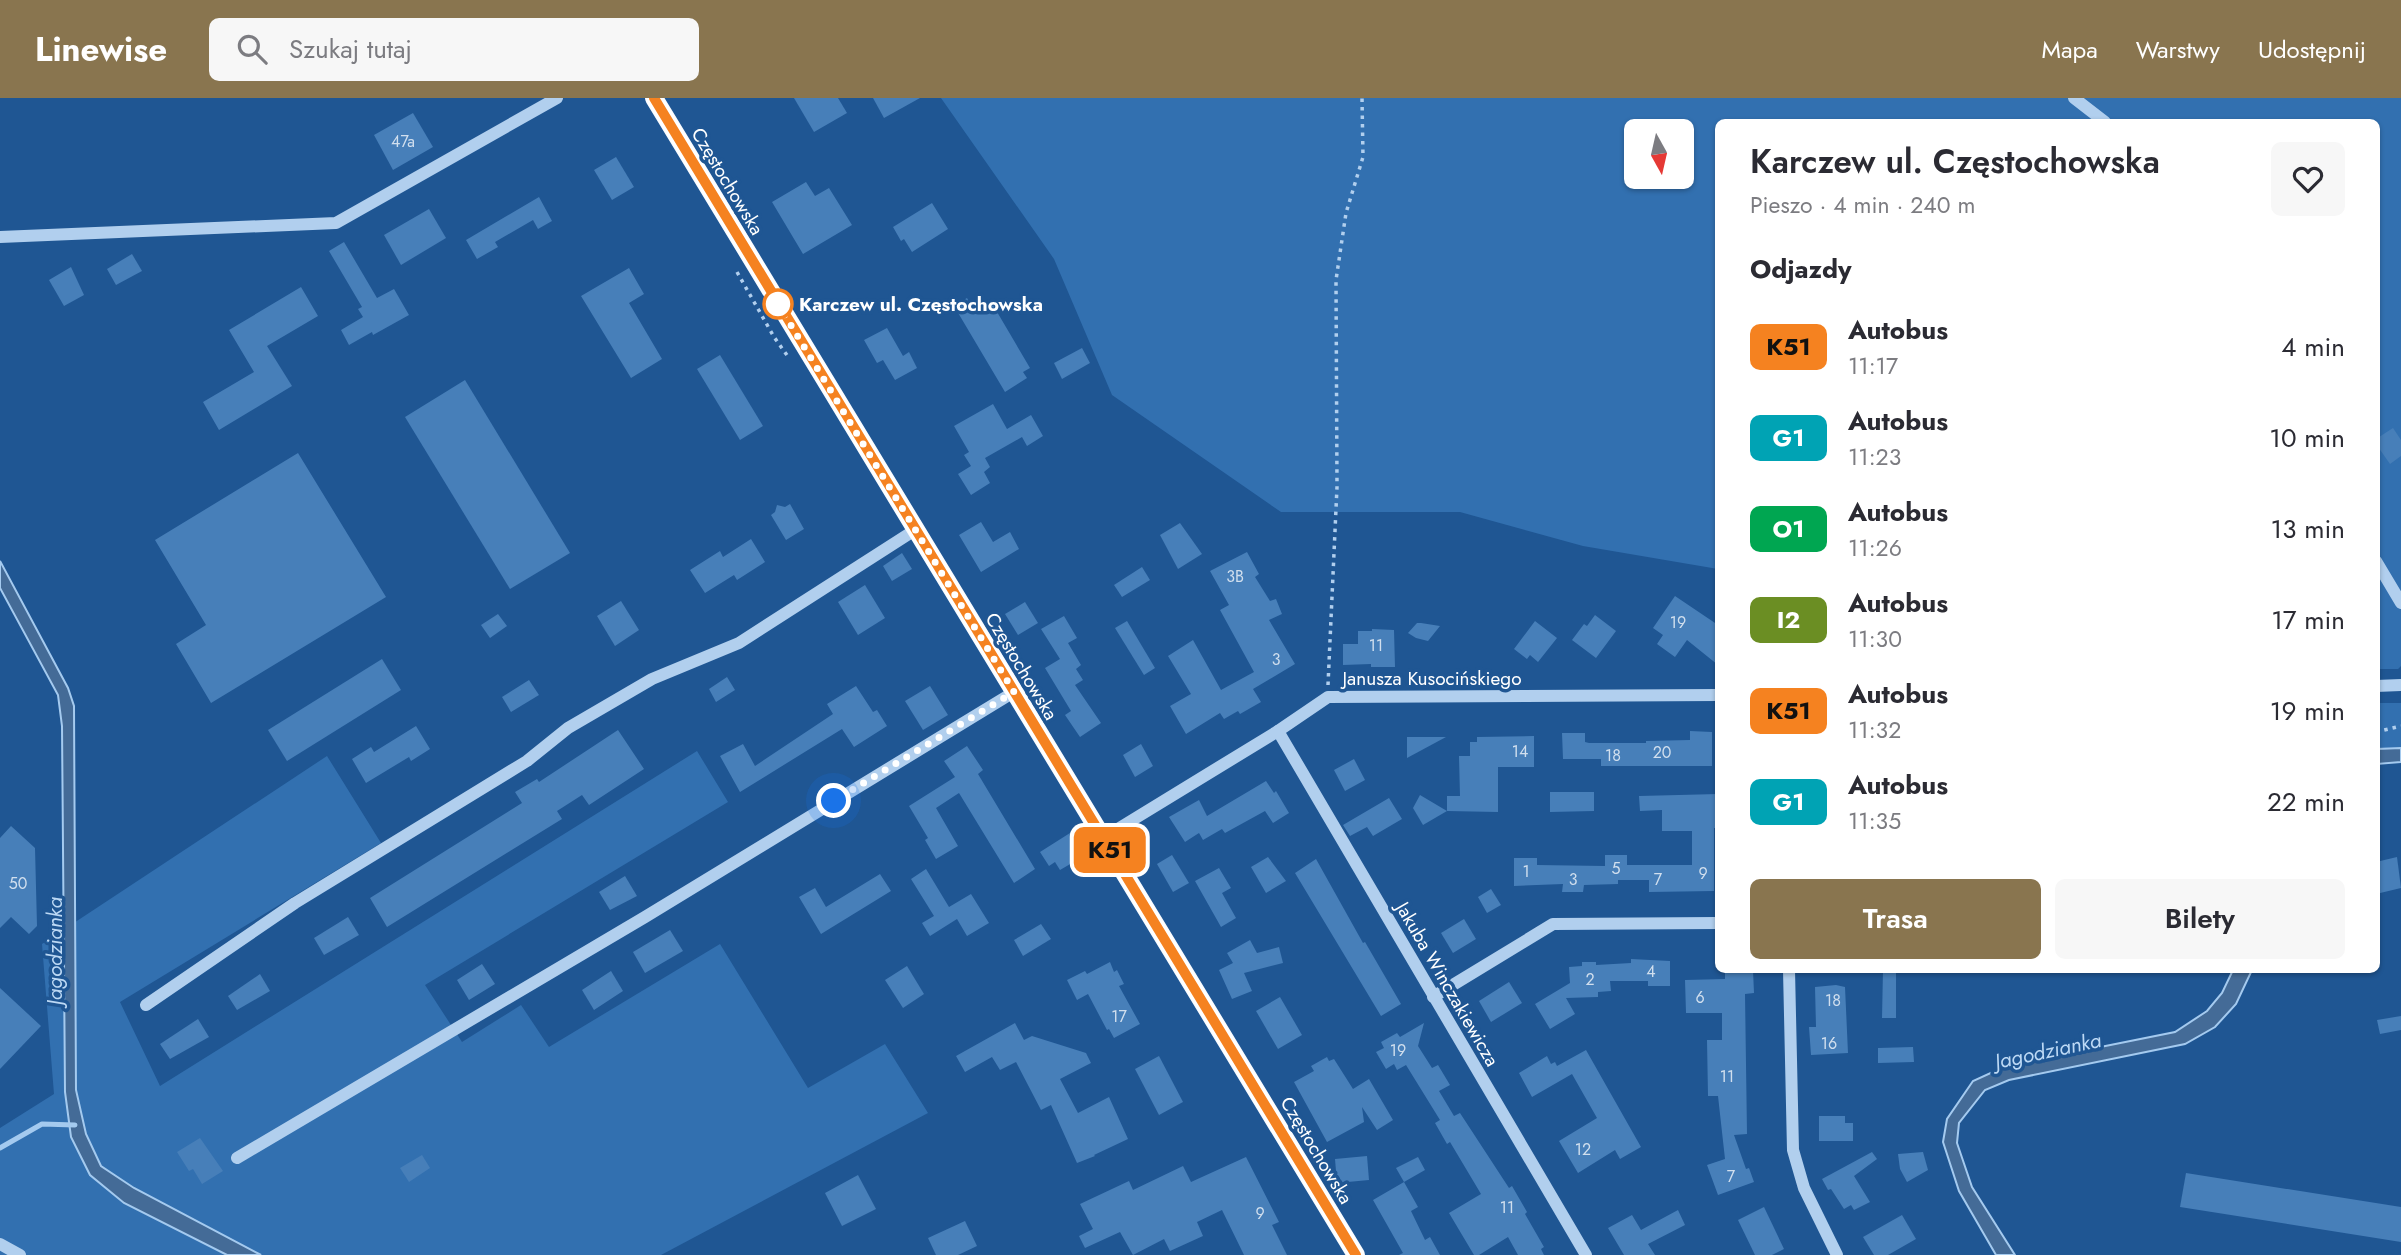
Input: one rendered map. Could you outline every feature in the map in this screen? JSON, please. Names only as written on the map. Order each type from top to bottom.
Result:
[{"type":"main road","name":"Częstochowska","points":[[654,98],[1356,1255]]},
{"type":"street","points":[[0,236],[336,223],[557,98]]},
{"type":"street","points":[[2074,98],[2101,119]]},
{"type":"street","points":[[146,1005],[295,903],[527,761],[569,728],[652,679],[739,643],[915,530]]},
{"type":"street","points":[[2380,568],[2401,603]]},
{"type":"street","points":[[2380,687],[2401,685]]},
{"type":"street","points":[[237,1158],[633,923],[1014,692]]},
{"type":"street","name":"Janusza Kusocińskiego","points":[[1103,838],[1278,731],[1328,697],[1715,695]]},
{"type":"street","name":"Jakuba Winczakiewicza","points":[[1278,731],[1586,1255]]},
{"type":"street","points":[[1433,997],[1553,923],[1715,923]]},
{"type":"street","points":[[1788,973],[1793,1150],[1804,1188],[1838,1255]]},
{"type":"street","points":[[0,1244],[20,1255]]},
{"type":"path","points":[[1328,697],[1337,487],[1336,280],[1346,213],[1363,157],[1362,98]]},
{"type":"path","points":[[2380,731],[2401,726]]},
{"type":"shaded area","points":[[941,98],[2401,98],[2401,666],[2398,669],[2380,669],[2380,119],[1715,119],[1715,568],[1583,546],[1460,512],[1281,512],[1112,395],[1054,259]]},
{"type":"shaded area","points":[[0,561],[68,688],[74,706],[76,1090],[86,1134],[101,1166],[134,1188],[261,1255],[227,1255],[124,1203],[90,1175],[71,1137],[65,1092],[62,726],[58,695],[0,588]]},
{"type":"shaded area","points":[[2380,703],[2401,703],[2401,748],[2380,749]]},
{"type":"shaded area","points":[[2401,748],[2401,762],[2380,764],[2380,749]]},
{"type":"shaded area","points":[[697,751],[728,802],[425,985],[462,1042],[521,1005],[549,1047],[720,944],[808,1088],[885,1044],[928,1113],[661,1255],[0,1255],[0,1128],[54,1094],[42,944],[327,756],[381,843],[120,1002],[160,1086]]},
{"type":"shaded area","points":[[2232,973],[2251,973],[2236,1004],[2215,1027],[2185,1044],[2009,1080],[1985,1090],[1959,1123],[1957,1143],[1972,1187],[2015,1255],[1996,1255],[1959,1191],[1943,1142],[1947,1119],[1973,1081],[2006,1066],[2175,1032],[2207,1011],[2222,993]]},
{"type":"building","points":[[794,98],[838,98],[847,113],[814,132]]},
{"type":"building","points":[[873,98],[920,98],[884,118]]},
{"type":"building","points":[[413,113],[433,147],[393,170],[374,135]]},
{"type":"building","points":[[616,157],[634,187],[612,200],[594,170]]},
{"type":"building","points":[[806,182],[815,196],[829,188],[852,225],[803,254],[772,202]]},
{"type":"building","points":[[539,197],[552,221],[538,229],[533,220],[495,242],[498,247],[477,259],[466,240]]},
{"type":"building","points":[[932,203],[948,229],[912,252],[904,239],[901,241],[893,227]]},
{"type":"building","points":[[429,209],[446,238],[401,265],[384,235]]},
{"type":"building","points":[[344,242],[377,298],[394,289],[409,315],[349,345],[341,330],[363,317],[358,309],[362,307],[329,251]]},
{"type":"building","points":[[132,254],[142,271],[116,285],[107,269]]},
{"type":"building","points":[[71,267],[84,295],[64,306],[49,280]]},
{"type":"building","points":[[629,268],[644,294],[629,303],[662,359],[631,378],[581,296]]},
{"type":"building","points":[[301,287],[318,316],[267,346],[292,386],[219,430],[203,402],[254,372],[229,330]]},
{"type":"building","points":[[967,298],[973,309],[990,300],[1030,368],[1023,372],[1027,378],[1005,392],[954,306]]},
{"type":"building","points":[[887,328],[903,356],[909,352],[917,368],[895,380],[883,360],[877,363],[864,340]]},
{"type":"building","points":[[1082,348],[1090,363],[1062,379],[1054,363]]},
{"type":"building","points":[[720,355],[763,426],[740,440],[697,369]]},
{"type":"building","points":[[465,380],[570,553],[510,589],[405,417]]},
{"type":"building","points":[[993,404],[1007,429],[1031,415],[1043,436],[1027,446],[1022,437],[985,458],[990,467],[984,472],[990,483],[971,495],[958,474],[971,466],[964,455],[969,452],[954,426]]},
{"type":"building","points":[[2393,428],[2401,440],[2401,456],[2390,464],[2380,450],[2380,436]]},
{"type":"building","points":[[298,453],[386,597],[211,703],[176,644],[206,625],[155,540]]},
{"type":"building","points":[[790,504],[804,529],[786,540],[771,515],[777,505],[785,507]]},
{"type":"building","points":[[981,522],[993,542],[1010,532],[1019,549],[981,572],[959,535]]},
{"type":"building","points":[[1180,523],[1202,554],[1178,569],[1160,535]]},
{"type":"building","points":[[751,539],[765,562],[737,580],[734,575],[705,593],[690,570],[720,551],[723,557]]},
{"type":"building","points":[[1247,552],[1259,574],[1255,577],[1270,601],[1276,599],[1282,614],[1269,620],[1295,664],[1253,689],[1261,702],[1240,714],[1238,711],[1224,719],[1220,713],[1186,734],[1170,706],[1191,694],[1168,656],[1193,640],[1221,690],[1254,672],[1220,610],[1229,605],[1210,571]]},
{"type":"building","points":[[902,553],[912,569],[892,581],[883,566]]},
{"type":"building","points":[[1142,567],[1150,580],[1122,597],[1114,585]]},
{"type":"building","points":[[865,585],[885,618],[858,635],[838,602]]},
{"type":"building","points":[[1675,596],[1715,623],[1715,663],[1687,640],[1675,657],[1657,644],[1663,635],[1653,628]]},
{"type":"building","points":[[621,601],[639,630],[615,646],[597,616]]},
{"type":"building","points":[[1025,602],[1038,623],[1018,635],[1005,614]]},
{"type":"building","points":[[498,614],[507,626],[490,638],[481,625]]},
{"type":"building","points":[[1595,615],[1616,631],[1596,658],[1572,640]]},
{"type":"building","points":[[1064,616],[1077,638],[1068,643],[1081,665],[1076,669],[1083,680],[1075,685],[1101,723],[1080,737],[1065,715],[1071,711],[1045,668],[1060,659],[1041,629]]},
{"type":"building","points":[[1127,621],[1155,668],[1144,675],[1115,628]]},
{"type":"building","points":[[1535,621],[1557,638],[1538,662],[1530,655],[1527,659],[1514,649]]},
{"type":"building","points":[[1417,623],[1440,626],[1428,641],[1408,633]]},
{"type":"building","points":[[1394,630],[1395,667],[1343,665],[1343,644],[1358,644],[1358,631]]},
{"type":"building","points":[[382,659],[401,690],[287,761],[268,730]]},
{"type":"building","points":[[727,677],[735,690],[716,702],[709,689]]},
{"type":"building","points":[[529,680],[539,695],[511,712],[502,697]]},
{"type":"building","points":[[856,686],[873,712],[877,710],[887,726],[854,747],[842,729],[740,792],[720,756],[743,744],[755,766],[833,714],[827,704]]},
{"type":"building","points":[[930,686],[948,715],[923,730],[905,701]]},
{"type":"building","points":[[416,726],[430,749],[411,761],[409,757],[366,783],[352,759],[371,747],[374,752]]},
{"type":"building","points":[[618,730],[644,769],[589,805],[582,795],[557,811],[562,819],[387,927],[370,898],[522,803],[515,792],[537,779],[539,782]]},
{"type":"building","points":[[1690,731],[1712,732],[1712,766],[1601,766],[1601,759],[1563,759],[1562,733],[1585,733],[1585,742],[1589,743],[1646,743],[1690,740]]},
{"type":"building","points":[[1534,736],[1534,767],[1498,767],[1498,812],[1447,811],[1447,796],[1460,796],[1459,756],[1470,756],[1470,742],[1477,742],[1477,737]]},
{"type":"building","points":[[1407,737],[1446,737],[1407,758]]},
{"type":"building","points":[[1141,744],[1153,766],[1135,777],[1123,755]]},
{"type":"building","points":[[967,746],[983,770],[978,774],[1035,869],[1014,883],[959,793],[936,808],[958,846],[936,859],[925,840],[928,838],[909,806],[955,777],[944,761]]},
{"type":"building","points":[[1354,759],[1365,780],[1345,791],[1334,770]]},
{"type":"building","points":[[1266,781],[1274,793],[1276,791],[1289,813],[1273,823],[1265,811],[1225,833],[1222,829],[1203,840],[1199,833],[1185,842],[1169,817],[1199,800],[1207,816]]},
{"type":"building","points":[[1550,792],[1594,792],[1594,811],[1550,812]]},
{"type":"building","points":[[1715,794],[1714,891],[1649,892],[1649,880],[1618,880],[1618,884],[1584,885],[1583,892],[1562,892],[1563,884],[1514,886],[1514,858],[1537,858],[1537,865],[1605,866],[1605,855],[1627,855],[1627,865],[1692,865],[1692,831],[1662,831],[1662,810],[1640,811],[1639,796]]},
{"type":"building","points":[[1420,795],[1447,811],[1423,825],[1413,808]]},
{"type":"building","points":[[1389,798],[1402,819],[1373,836],[1367,827],[1350,836],[1343,825]]},
{"type":"building","points":[[11,826],[35,848],[37,926],[29,934],[11,917],[0,928],[0,838]]},
{"type":"building","points":[[1070,833],[1084,856],[1060,870],[1055,862],[1049,866],[1040,852]]},
{"type":"building","points":[[1172,855],[1189,883],[1173,892],[1157,864]]},
{"type":"building","points":[[1268,857],[1286,881],[1266,893],[1251,867]]},
{"type":"building","points":[[2397,857],[2401,888],[2380,893],[2380,861]]},
{"type":"building","points":[[1316,859],[1401,1004],[1381,1016],[1295,873]]},
{"type":"building","points":[[1219,868],[1231,888],[1222,893],[1236,918],[1221,927],[1195,881]]},
{"type":"building","points":[[926,869],[949,907],[971,894],[989,923],[967,936],[957,919],[930,936],[922,923],[934,916],[911,879]]},
{"type":"building","points":[[880,874],[891,891],[821,934],[799,897],[815,888],[826,907]]},
{"type":"building","points":[[625,876],[637,896],[610,910],[599,892]]},
{"type":"building","points":[[1491,889],[1501,905],[1487,913],[1478,897]]},
{"type":"building","points":[[348,917],[359,935],[324,955],[314,938]]},
{"type":"building","points":[[1464,919],[1476,939],[1453,953],[1441,933]]},
{"type":"building","points":[[1041,924],[1051,939],[1023,956],[1014,940]]},
{"type":"building","points":[[670,930],[683,951],[645,973],[633,952]]},
{"type":"building","points":[[1250,940],[1257,953],[1279,947],[1283,963],[1244,973],[1252,991],[1232,999],[1219,970],[1233,963],[1227,953]]},
{"type":"building","points":[[1631,959],[1670,961],[1670,986],[1648,986],[1648,981],[1610,981],[1611,991],[1598,992],[1598,997],[1566,998],[1575,1014],[1550,1029],[1535,1004],[1570,983],[1569,967],[1582,966],[1582,962],[1596,962],[1596,965],[1631,963]]},
{"type":"building","points":[[1110,962],[1124,984],[1119,986],[1140,1024],[1114,1038],[1088,994],[1077,1000],[1067,980],[1085,971],[1087,974]]},
{"type":"building","points":[[482,964],[495,984],[469,1000],[457,980]]},
{"type":"building","points":[[907,966],[924,994],[903,1008],[885,980]]},
{"type":"building","points":[[611,971],[623,991],[594,1010],[582,990]]},
{"type":"building","points":[[1725,973],[1753,973],[1754,993],[1745,994],[1747,1134],[1734,1135],[1746,1169],[1749,1168],[1754,1182],[1718,1195],[1707,1165],[1725,1159],[1718,1096],[1708,1096],[1707,1040],[1722,1040],[1722,1013],[1686,1013],[1685,980],[1725,979]]},
{"type":"building","points":[[1883,973],[1896,973],[1896,1018],[1882,1018]]},
{"type":"building","points":[[260,974],[270,991],[237,1010],[228,996]]},
{"type":"building","points":[[1509,982],[1522,1003],[1491,1022],[1479,1001]]},
{"type":"building","points":[[1815,987],[1845,987],[1848,1053],[1811,1055],[1809,1027],[1816,1027]]},
{"type":"building","points":[[0,988],[41,1026],[0,1069]]},
{"type":"building","points":[[1280,997],[1302,1035],[1278,1049],[1256,1011]]},
{"type":"building","points":[[2401,1016],[2401,1030],[2380,1034],[2377,1020]]},
{"type":"building","points":[[198,1019],[209,1037],[170,1059],[160,1044]]},
{"type":"building","points":[[1015,1023],[1024,1040],[1032,1036],[1086,1053],[1091,1063],[1060,1079],[1078,1113],[1109,1097],[1128,1139],[1077,1163],[1051,1105],[1041,1110],[1016,1062],[1000,1070],[992,1057],[965,1072],[956,1056]]},
{"type":"building","points":[[1424,1023],[1418,1046],[1432,1068],[1438,1065],[1450,1085],[1439,1091],[1454,1116],[1460,1113],[1509,1188],[1512,1186],[1544,1247],[1541,1249],[1544,1255],[1518,1255],[1508,1237],[1479,1255],[1474,1255],[1449,1213],[1481,1194],[1450,1142],[1447,1144],[1435,1123],[1440,1120],[1406,1065],[1397,1070],[1394,1064],[1386,1069],[1376,1052],[1384,1048],[1381,1042],[1397,1033],[1400,1037]]},
{"type":"building","points":[[1913,1047],[1914,1062],[1878,1063],[1878,1048]]},
{"type":"building","points":[[1586,1050],[1641,1147],[1620,1159],[1615,1150],[1578,1173],[1559,1141],[1597,1118],[1572,1074],[1532,1097],[1519,1073],[1547,1056],[1551,1064],[1555,1062],[1557,1066]]},
{"type":"building","points":[[1159,1056],[1183,1102],[1159,1115],[1135,1069]]},
{"type":"building","points":[[1327,1057],[1329,1061],[1334,1059],[1353,1089],[1369,1079],[1393,1120],[1377,1130],[1362,1107],[1364,1122],[1327,1142],[1294,1082],[1314,1071],[1311,1066]]},
{"type":"building","points":[[1819,1116],[1845,1116],[1845,1123],[1853,1123],[1853,1141],[1819,1141]]},
{"type":"building","points":[[200,1138],[223,1171],[202,1184],[193,1169],[189,1171],[177,1152]]},
{"type":"building","points":[[1872,1152],[1877,1159],[1854,1176],[1870,1202],[1854,1210],[1851,1205],[1844,1209],[1822,1179]]},
{"type":"building","points":[[1923,1152],[1928,1170],[1907,1182],[1900,1169],[1898,1154]]},
{"type":"building","points":[[422,1155],[430,1168],[409,1182],[400,1168]]},
{"type":"building","points":[[1367,1156],[1369,1180],[1337,1183],[1335,1159]]},
{"type":"building","points":[[1246,1157],[1279,1222],[1272,1225],[1287,1255],[1244,1255],[1222,1210],[1197,1222],[1203,1236],[1170,1251],[1164,1239],[1133,1255],[1120,1232],[1085,1248],[1079,1236],[1093,1229],[1080,1204],[1129,1181],[1133,1190],[1183,1166],[1191,1182]]},
{"type":"building","points":[[1418,1157],[1425,1170],[1404,1182],[1396,1168]]},
{"type":"building","points":[[2186,1173],[2401,1207],[2401,1242],[2180,1207]]},
{"type":"building","points":[[858,1175],[876,1209],[842,1226],[825,1193]]},
{"type":"building","points":[[1404,1182],[1418,1207],[1411,1211],[1425,1240],[1430,1237],[1440,1255],[1399,1255],[1403,1253],[1373,1200]]},
{"type":"building","points":[[1764,1207],[1784,1249],[1772,1255],[1755,1255],[1738,1220]]},
{"type":"building","points":[[1678,1210],[1685,1225],[1648,1244],[1655,1255],[1624,1255],[1608,1228],[1632,1215],[1641,1230]]},
{"type":"building","points":[[1902,1215],[1916,1239],[1888,1255],[1874,1255],[1863,1237]]},
{"type":"building","points":[[965,1221],[977,1246],[958,1255],[936,1255],[928,1238]]},
{"type":"waterway","points":[[0,1148],[42,1124],[75,1125]]},
{"type":"bus line","name":"K51","points":[[654,98],[1356,1255]]},
{"type":"place","name":"Karczew ul. Częstochowska","points":[[778,304]]},
{"type":"route","points":[[778,304],[1014,692],[834,801]]},
{"type":"water label","name":"Jagodzianka","points":[[55,951]]},
{"type":"water label","name":"Jagodzianka","points":[[2048,1051]]}]
